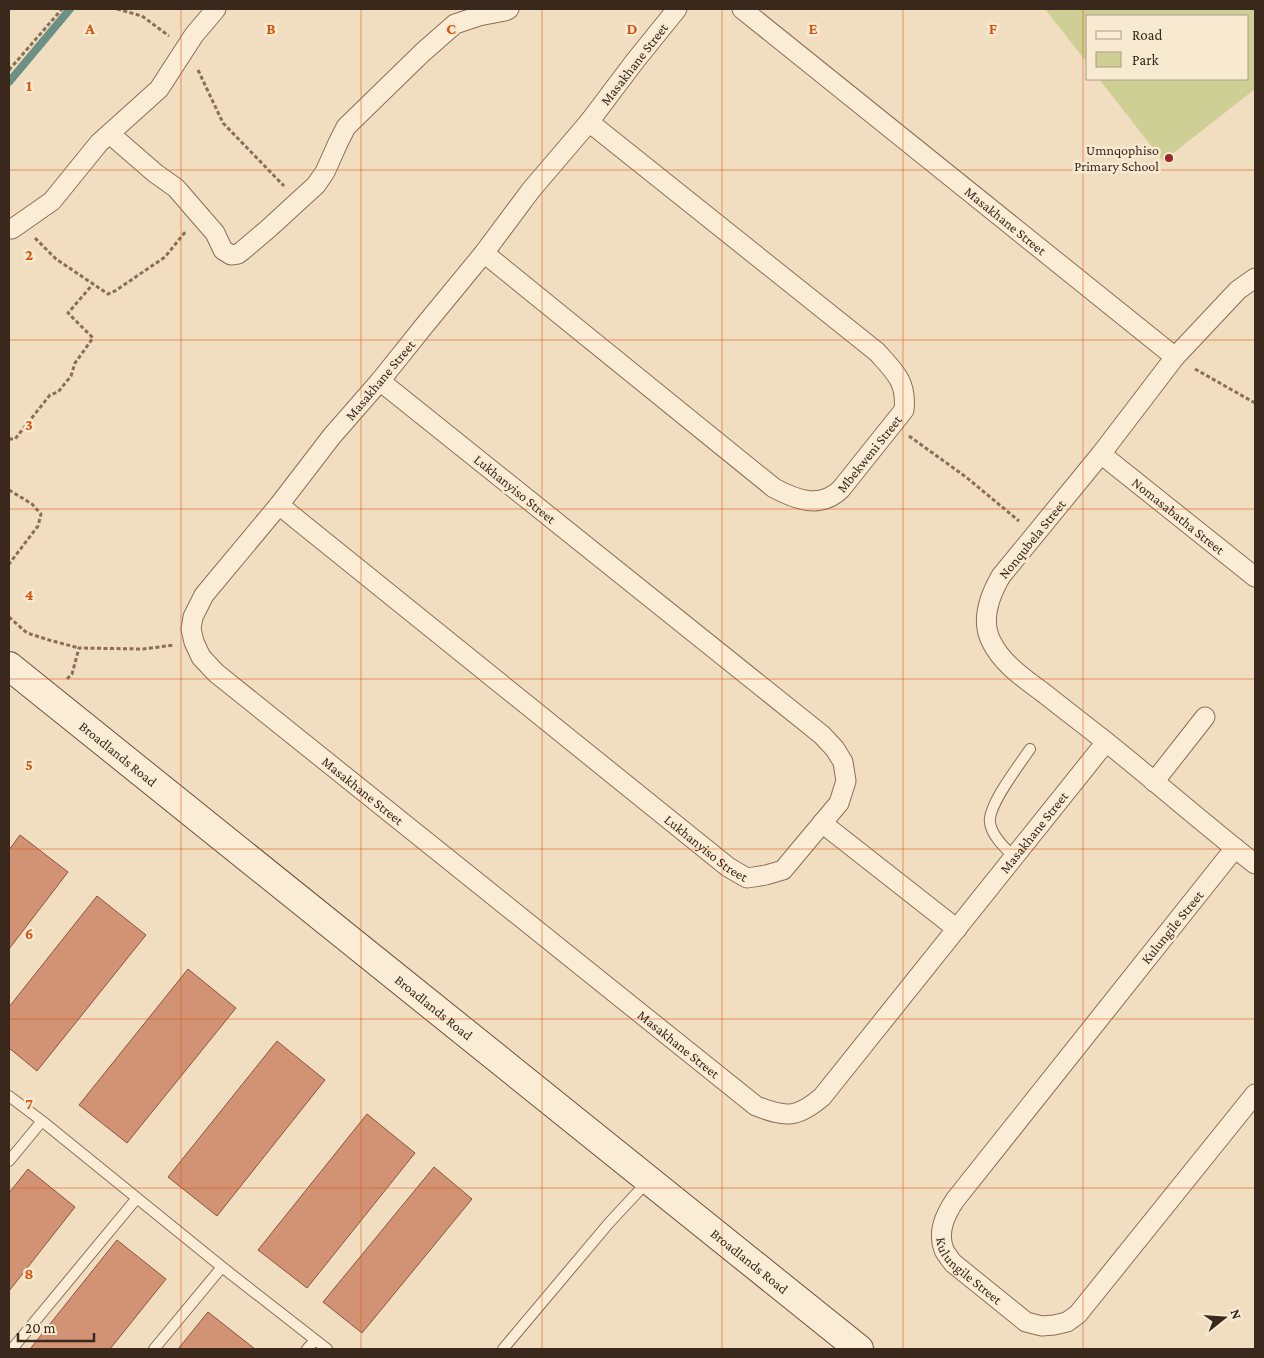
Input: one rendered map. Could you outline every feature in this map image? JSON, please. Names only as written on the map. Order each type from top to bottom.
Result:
[{"type":"main road","name":"Broadlands Road","points":[[9,666],[859,1349]]},
{"type":"street","points":[[15,225],[52,201],[99,143],[159,89],[194,35],[216,9]]},
{"type":"street","points":[[110,134],[155,173],[176,188],[215,233],[223,250],[230,256],[234,255],[242,251],[268,230],[316,185],[326,172],[346,127],[423,52],[455,24],[467,19],[509,9]]},
{"type":"street","name":"Masakhane Street","points":[[677,9],[589,122],[531,190],[484,253],[380,381],[332,436],[279,505],[204,595],[192,617],[194,642],[201,657],[216,672],[756,1106],[783,1115],[798,1113],[822,1097],[1106,742]]},
{"type":"street","name":"Masakhane Street","points":[[742,9],[1175,357]]},
{"type":"street","name":"Mbekweni Street","points":[[484,253],[774,488],[792,497],[808,501],[834,496],[904,410],[905,396],[902,384],[893,369],[877,352],[589,122]]},
{"type":"street","name":"Nonqubela Street","points":[[1255,278],[1238,290],[1175,357],[1101,454],[1001,576],[993,590],[986,621],[990,640],[998,653],[1014,670],[1106,742],[1255,864]]},
{"type":"street","name":"Lukhanyiso Street","points":[[279,505],[728,867],[748,878],[783,870],[839,803],[846,781],[843,762],[835,749],[822,735],[380,381]]},
{"type":"street","name":"Nomasabatha Street","points":[[1101,454],[1255,577]]},
{"type":"street","points":[[1154,782],[1205,717]]},
{"type":"street","points":[[822,823],[957,929]]},
{"type":"street","name":"Kulungile Street","points":[[1235,848],[954,1200],[942,1225],[941,1237],[944,1251],[953,1263],[1026,1322],[1042,1326],[1067,1322],[1078,1314],[1255,1094]]},
{"type":"lane","points":[[1014,857],[998,841],[990,823],[991,811],[1030,749]]},
{"type":"lane","points":[[9,1096],[327,1349]]},
{"type":"lane","points":[[9,1161],[42,1121]]},
{"type":"lane","points":[[504,1349],[609,1223],[648,1180]]},
{"type":"lane","points":[[12,1349],[137,1198]]},
{"type":"lane","points":[[154,1349],[222,1267]]},
{"type":"lane","points":[[307,1349],[315,1340]]},
{"type":"path","points":[[9,70],[62,9]]},
{"type":"path","points":[[117,9],[142,16],[188,51],[223,123],[299,201]]},
{"type":"path","points":[[15,225],[56,260],[108,294],[165,256],[198,214]]},
{"type":"path","points":[[9,439],[15,439],[50,394],[58,392],[71,376],[75,363],[93,338],[68,313],[93,284]]},
{"type":"path","points":[[1175,357],[1255,403]]},
{"type":"path","points":[[891,426],[912,437],[966,477],[1035,535]]},
{"type":"path","points":[[9,490],[32,504],[41,514],[38,526],[9,564]]},
{"type":"path","points":[[9,618],[27,632],[79,648],[143,649],[194,642]]},
{"type":"path","points":[[50,700],[72,674],[79,648]]},
{"type":"green space","points":[[1045,9],[1255,10],[1255,89],[1163,161],[1100,80],[1249,80],[1249,15],[1086,15],[1086,61]]},
{"type":"building","points":[[20,835],[68,872],[9,949],[9,850]]},
{"type":"building","points":[[97,896],[146,935],[37,1071],[9,1048],[9,1007]]},
{"type":"building","points":[[188,969],[236,1008],[127,1143],[79,1105]]},
{"type":"building","points":[[277,1041],[325,1080],[217,1216],[168,1177]]},
{"type":"building","points":[[367,1114],[415,1153],[307,1288],[258,1250]]},
{"type":"building","points":[[434,1167],[472,1199],[362,1333],[323,1302]]},
{"type":"building","points":[[28,1169],[75,1207],[9,1291],[9,1193]]},
{"type":"building","points":[[117,1240],[166,1279],[110,1349],[30,1349]]},
{"type":"building","points":[[208,1312],[255,1349],[178,1349]]},
{"type":"waterway","points":[[9,82],[70,9]]},
{"type":"place","name":"Umnqophiso Primary School","points":[[1169,158]]}]
